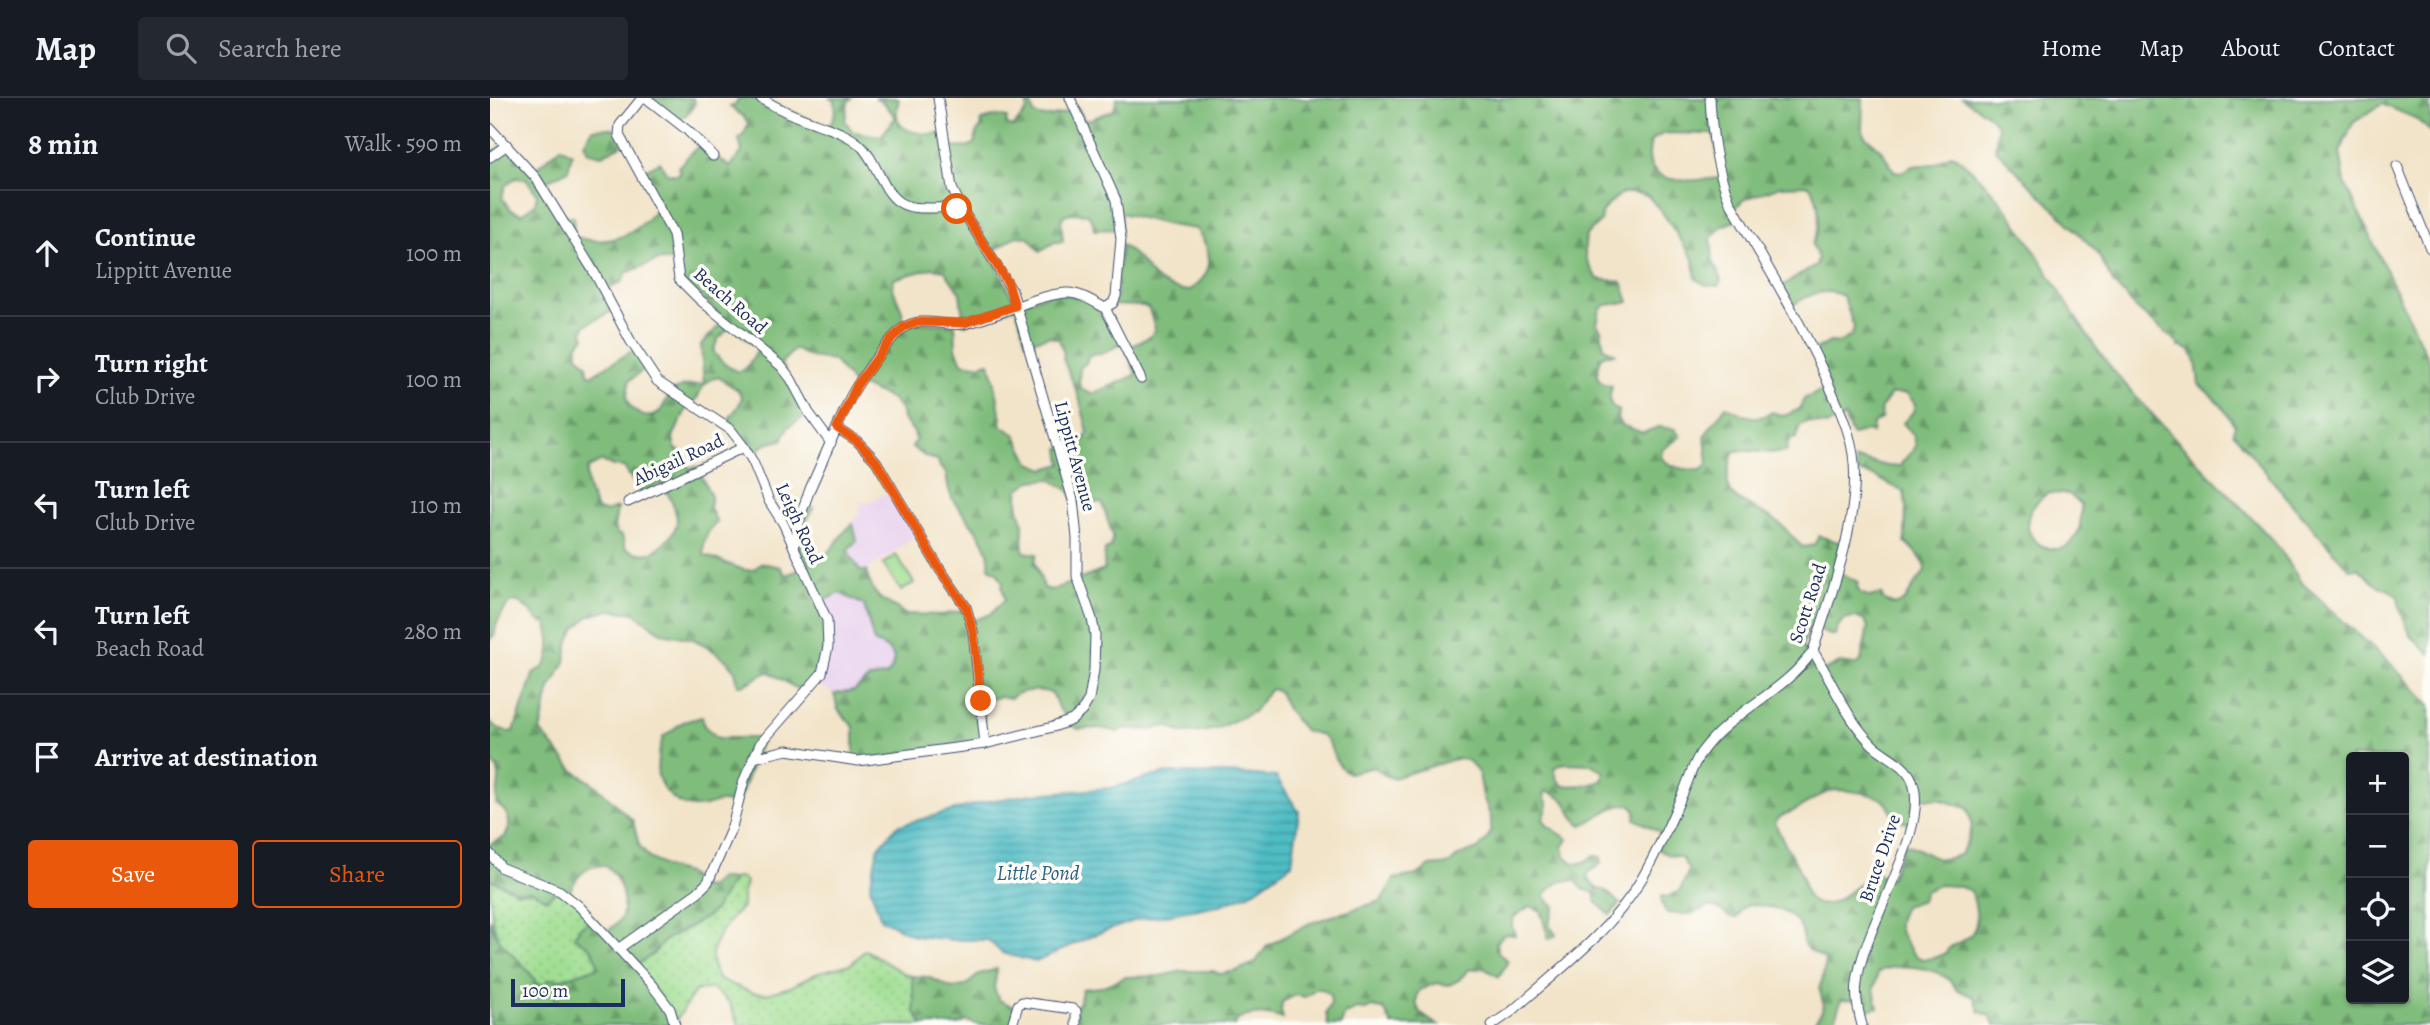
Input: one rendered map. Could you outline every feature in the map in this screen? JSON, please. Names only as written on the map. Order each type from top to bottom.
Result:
[{"type":"street","points":[[644,98],[687,130],[713,156]]},
{"type":"street","name":"Beach Road","points":[[644,98],[620,125],[619,135],[622,145],[653,193],[673,234],[679,279],[785,371],[809,413],[831,443]]},
{"type":"street","points":[[760,98],[813,123],[840,132],[854,141],[871,158],[897,201],[911,207],[947,207],[963,211]]},
{"type":"street","points":[[1070,98],[1113,190],[1121,222],[1116,296],[1113,303],[1105,307]]},
{"type":"street","name":"Scott Road","points":[[1492,1025],[1511,1012],[1619,911],[1639,884],[1700,753],[1713,737],[1802,667],[1812,651],[1849,527],[1853,499],[1853,456],[1843,418],[1816,354],[1730,202],[1722,182],[1713,143],[1710,98]]},
{"type":"street","name":"Lippitt Avenue","points":[[753,758],[787,750],[858,761],[985,744],[1072,720],[1082,711],[1088,699],[1095,660],[1093,619],[1077,576],[1073,500],[1008,283],[963,211],[949,177],[941,99]]},
{"type":"street","name":"Leigh Road","points":[[490,128],[536,178],[594,272],[641,359],[657,381],[731,430],[744,447],[824,611],[828,628],[826,657],[819,678],[768,732],[753,758],[744,780],[732,827],[708,882],[618,949]]},
{"type":"street","points":[[490,158],[507,145]]},
{"type":"street","points":[[2397,166],[2430,248]]},
{"type":"street","points":[[794,550],[805,502],[857,385],[892,338],[904,327],[917,322],[965,323],[1015,306],[1066,293],[1075,294],[1105,307],[1140,379]]},
{"type":"street","points":[[837,428],[857,441],[876,461],[939,568],[966,607],[973,631],[985,744]]},
{"type":"street","name":"Abigail Road","points":[[628,502],[744,447]]},
{"type":"street","points":[[777,514],[785,517],[796,515],[805,502]]},
{"type":"street","name":"Bruce Drive","points":[[1812,651],[1861,733],[1911,777],[1914,788],[1913,818],[1907,841],[1870,931],[1859,968],[1857,1002],[1862,1025]]},
{"type":"street","points":[[490,854],[502,868],[547,885],[570,899],[664,1000],[676,1025]]},
{"type":"street","points":[[1012,1025],[1018,1005],[1022,1002],[1073,1009],[1076,1012],[1076,1025]]},
{"type":"shaded area","points":[[892,490],[917,535],[866,571],[860,571],[848,552],[857,541],[853,524],[861,508],[860,501],[868,503]]},
{"type":"shaded area","points":[[840,593],[864,605],[894,657],[892,668],[887,675],[868,679],[854,691],[834,694],[814,682],[823,601]]},
{"type":"green space","points":[[646,98],[693,98],[695,103],[677,123]]},
{"type":"green space","points":[[739,98],[760,98],[829,128],[836,110],[834,100],[829,98],[852,98],[848,102],[845,121],[853,132],[881,136],[896,117],[882,101],[875,98],[899,98],[897,116],[903,127],[923,134],[943,133],[946,148],[974,144],[977,132],[982,126],[981,120],[998,116],[1007,118],[1006,125],[1013,127],[1027,111],[1027,98],[1034,114],[1039,116],[1056,115],[1078,108],[1085,121],[1114,110],[1117,98],[1863,98],[1864,135],[1882,151],[1894,171],[1901,172],[1913,166],[1935,164],[1952,154],[1977,175],[2020,228],[2077,320],[2117,375],[2274,542],[2301,582],[2388,661],[2430,705],[2430,1025],[1995,1025],[1990,1016],[1980,1012],[1974,997],[1956,989],[1943,976],[1933,971],[1908,967],[1878,972],[1874,989],[1878,1007],[1861,1012],[1857,1000],[1841,1000],[1833,1025],[1813,1024],[1822,1011],[1823,1002],[1819,988],[1825,959],[1805,946],[1802,931],[1793,918],[1780,910],[1750,904],[1743,908],[1737,918],[1709,906],[1691,914],[1666,913],[1661,901],[1662,896],[1668,897],[1680,891],[1689,870],[1681,857],[1669,855],[1654,847],[1660,832],[1635,819],[1636,810],[1631,805],[1617,806],[1582,825],[1564,800],[1547,791],[1544,795],[1548,806],[1543,819],[1548,826],[1568,839],[1563,847],[1565,856],[1575,864],[1585,862],[1594,855],[1601,857],[1602,863],[1589,872],[1587,878],[1596,888],[1606,891],[1620,904],[1610,915],[1597,903],[1593,892],[1583,889],[1576,881],[1562,881],[1555,885],[1544,895],[1555,906],[1549,925],[1556,935],[1549,939],[1540,910],[1530,906],[1514,917],[1512,926],[1515,935],[1504,934],[1496,943],[1498,953],[1508,961],[1499,977],[1483,968],[1468,970],[1459,980],[1449,985],[1436,983],[1419,990],[1416,1003],[1420,1012],[1438,1025],[1392,1025],[1384,1009],[1371,1007],[1366,1010],[1356,1009],[1344,1016],[1341,1025],[1328,1025],[1326,1013],[1331,1004],[1330,995],[1322,989],[1315,989],[1305,997],[1295,995],[1282,1002],[1283,1019],[1260,1014],[1243,1017],[1237,1020],[1235,1025],[1077,1025],[1075,1008],[1080,1001],[1082,989],[1101,987],[1125,977],[1160,976],[1183,971],[1213,971],[1220,974],[1236,971],[1255,963],[1267,946],[1310,923],[1381,901],[1394,879],[1417,875],[1430,866],[1450,864],[1458,856],[1478,849],[1491,829],[1491,818],[1479,774],[1470,762],[1463,759],[1393,778],[1374,767],[1349,773],[1336,761],[1328,742],[1316,733],[1305,732],[1287,709],[1279,692],[1272,689],[1253,712],[1218,728],[1183,733],[1167,726],[1148,730],[1124,728],[1118,732],[1101,728],[1078,729],[1065,720],[1053,694],[1025,691],[1011,698],[998,697],[984,701],[983,740],[862,762],[854,757],[854,727],[838,710],[834,694],[854,691],[868,679],[887,675],[892,668],[894,657],[888,649],[874,642],[864,605],[840,593],[823,601],[828,627],[819,673],[804,693],[769,672],[738,685],[735,671],[726,660],[707,646],[693,639],[663,633],[634,613],[610,610],[589,616],[575,629],[569,640],[565,662],[550,688],[540,731],[573,770],[598,787],[633,821],[639,845],[649,858],[668,868],[686,873],[704,888],[710,887],[720,878],[733,879],[707,917],[666,939],[653,954],[637,965],[677,1025],[490,1025],[490,919],[504,946],[532,975],[537,984],[546,984],[548,979],[559,980],[598,967],[590,949],[574,937],[580,927],[593,919],[607,932],[621,918],[623,895],[618,881],[605,865],[592,867],[582,873],[568,894],[559,889],[546,899],[532,891],[518,892],[490,879],[490,844],[505,837],[509,823],[507,814],[496,804],[499,775],[490,762],[490,722],[504,731],[514,731],[534,672],[541,669],[549,658],[550,642],[545,621],[542,623],[518,602],[508,605],[490,639],[490,155],[504,144],[533,171],[561,147],[572,154],[568,170],[543,183],[561,215],[574,217],[573,236],[598,241],[610,240],[641,225],[658,206],[641,172],[660,162],[667,173],[677,175],[680,173],[678,167],[700,144],[730,167],[742,152],[739,139],[745,133],[748,123],[730,107],[736,104]],"holes":[[[1664,133],[1714,134],[1721,178],[1669,179],[1659,175],[1652,167],[1649,156],[1651,141]],[[515,178],[526,179],[537,194],[535,204],[522,214],[511,210],[502,198],[505,186]],[[1809,185],[1816,198],[1819,214],[1812,244],[1818,258],[1816,265],[1779,288],[1790,307],[1822,292],[1843,296],[1854,327],[1852,335],[1839,343],[1830,342],[1814,351],[1829,387],[1804,399],[1800,409],[1784,416],[1772,412],[1761,417],[1749,416],[1726,406],[1705,435],[1708,464],[1701,470],[1679,468],[1661,457],[1662,450],[1680,437],[1675,429],[1658,427],[1643,433],[1621,425],[1617,418],[1619,411],[1612,407],[1610,401],[1612,386],[1601,383],[1597,376],[1600,357],[1616,354],[1604,348],[1601,330],[1597,324],[1600,309],[1606,305],[1629,302],[1622,282],[1598,279],[1590,268],[1585,254],[1586,235],[1601,221],[1602,211],[1620,194],[1633,192],[1648,196],[1694,260],[1696,279],[1706,285],[1719,286],[1721,279],[1713,261],[1711,238],[1722,226],[1739,219],[1735,208],[1743,200],[1780,186]],[[1071,213],[1088,214],[1094,230],[1120,229],[1121,213],[1196,229],[1209,254],[1204,277],[1189,291],[1174,289],[1156,279],[1131,251],[1121,245],[1115,298],[1109,305],[1144,306],[1149,309],[1155,329],[1151,336],[1126,349],[1136,375],[1092,394],[1082,390],[1079,384],[1080,368],[1089,355],[1106,352],[1122,343],[1097,303],[1056,291],[1016,305],[991,253],[1016,236],[1028,237],[1040,251],[1055,242],[1063,242],[1061,221],[1064,215]],[[659,260],[677,261],[682,280],[725,319],[701,345],[704,384],[675,390],[668,396],[660,411],[652,416],[643,416],[627,401],[629,381],[647,367],[636,349],[592,375],[588,373],[587,364],[578,355],[578,344],[585,337],[585,325],[616,309],[607,290],[622,282],[626,273]],[[932,268],[944,270],[960,293],[964,324],[1016,307],[1026,342],[1049,336],[1059,339],[1063,359],[1079,397],[1088,432],[1085,439],[1060,448],[1062,464],[1045,469],[1030,463],[1016,435],[1002,426],[989,362],[978,365],[962,363],[956,348],[955,325],[904,322],[892,287],[894,279]],[[731,326],[759,349],[746,368],[739,372],[727,366],[713,351],[718,339]],[[795,349],[810,357],[833,360],[854,385],[892,399],[914,432],[916,440],[912,447],[926,457],[938,460],[946,473],[953,500],[978,532],[987,549],[989,568],[996,571],[1003,582],[1005,599],[991,614],[972,621],[966,610],[942,615],[904,614],[878,596],[866,571],[860,571],[848,552],[857,541],[853,524],[821,557],[807,550],[806,522],[813,508],[808,505],[797,536],[802,569],[785,575],[780,567],[762,563],[753,570],[744,570],[704,555],[706,537],[717,523],[710,508],[711,496],[697,467],[689,469],[681,452],[675,448],[673,437],[689,403],[695,402],[706,383],[713,378],[718,377],[738,390],[742,397],[726,423],[751,455],[766,444],[782,440],[789,426],[809,414],[781,363]],[[1891,394],[1907,394],[1915,404],[1913,412],[1903,423],[1914,436],[1916,446],[1900,466],[1855,460],[1859,473],[1904,491],[1905,542],[1923,561],[1925,567],[1905,601],[1895,605],[1884,601],[1881,594],[1870,597],[1860,593],[1858,582],[1833,570],[1841,543],[1819,536],[1814,545],[1803,547],[1779,523],[1734,496],[1727,480],[1734,451],[1786,452],[1789,440],[1796,438],[1800,425],[1807,422],[1827,425],[1844,417],[1852,435],[1867,431],[1872,433],[1873,424],[1882,418],[1880,410]],[[602,461],[624,467],[640,493],[662,483],[677,522],[673,533],[658,549],[644,554],[625,548],[622,536],[617,534],[614,528],[617,508],[605,512],[597,510],[587,484],[588,468]],[[1050,479],[1070,491],[1074,505],[1084,502],[1102,503],[1113,536],[1111,547],[1105,550],[1104,570],[1052,590],[1044,588],[1035,562],[1037,554],[1024,552],[1019,489],[1031,481]],[[2048,493],[2069,494],[2081,505],[2078,530],[2069,544],[2056,549],[2043,546],[2033,538],[2028,525],[2032,509]],[[1851,617],[1865,621],[1868,627],[1861,661],[1854,665],[1840,663],[1823,672],[1802,646],[1810,626],[1835,635],[1840,624]],[[1564,763],[1591,764],[1604,772],[1602,781],[1589,785],[1563,786],[1557,779],[1554,768]],[[1833,790],[1872,795],[1885,801],[1895,819],[1910,824],[1915,798],[1939,799],[1967,808],[1971,832],[1961,854],[1952,858],[1938,858],[1905,844],[1890,878],[1872,873],[1832,903],[1815,903],[1807,895],[1802,876],[1775,822]],[[1939,885],[1958,886],[1971,891],[1976,909],[1975,928],[1972,934],[1952,946],[1945,954],[1933,958],[1919,958],[1899,931],[1898,923],[1904,906],[1922,900],[1925,891]]]},
{"type":"green space","points":[[1962,98],[2430,98],[2430,131],[2415,118],[2382,104],[2353,123],[2340,152],[2345,183],[2430,363],[2430,654],[2411,636],[2398,597],[2376,585],[2358,568],[2349,569],[2290,502],[2233,432],[2235,426],[2221,405],[2199,384],[2196,361],[2190,351],[2179,347],[2177,342],[2136,308],[2113,283],[2097,252],[1995,149],[1998,126],[1994,121]]},
{"type":"green space","points":[[609,128],[619,131],[622,145],[602,155],[588,152],[584,143],[593,129]]},
{"type":"green space","points":[[896,555],[914,583],[901,591],[883,564]]},
{"type":"green space","points":[[702,717],[704,726],[718,738],[762,738],[737,805],[718,802],[701,807],[688,806],[672,797],[660,782],[658,767],[663,737],[683,722]]},
{"type":"green space","points":[[740,877],[746,882],[742,907],[722,930],[713,950],[712,957],[718,979],[753,993],[767,994],[790,987],[820,972],[851,964],[865,950],[912,976],[915,1012],[923,1025],[739,1025],[729,1002],[712,988],[695,991],[676,1021],[637,965],[666,939],[687,929],[715,909],[728,885],[733,879]]},
{"type":"green space","points":[[490,879],[518,892],[532,891],[546,899],[559,889],[568,893],[570,890],[569,893],[596,922],[589,946],[597,955],[599,967],[559,980],[552,979],[546,984],[537,984],[527,970],[507,952],[497,936],[491,908]]},
{"type":"green space","points":[[997,969],[994,988],[999,1000],[1016,1008],[1012,1025],[979,1025],[967,1021],[958,1025],[923,1025],[915,1012],[912,976],[928,977],[952,988],[965,986],[980,974]]},
{"type":"water","name":"Little Pond","points":[[1166,773],[1233,773],[1276,777],[1299,812],[1292,864],[1249,894],[1220,905],[1137,920],[1094,935],[1036,962],[1002,953],[988,940],[914,936],[881,919],[870,887],[878,848],[897,826],[988,801],[1033,794],[1111,788]]},
{"type":"route","points":[[957,209],[963,211],[1001,270],[1012,291],[1015,306],[956,325],[917,322],[904,327],[892,338],[857,385],[837,428],[857,441],[876,461],[950,586],[966,607],[973,631],[981,701]]}]
